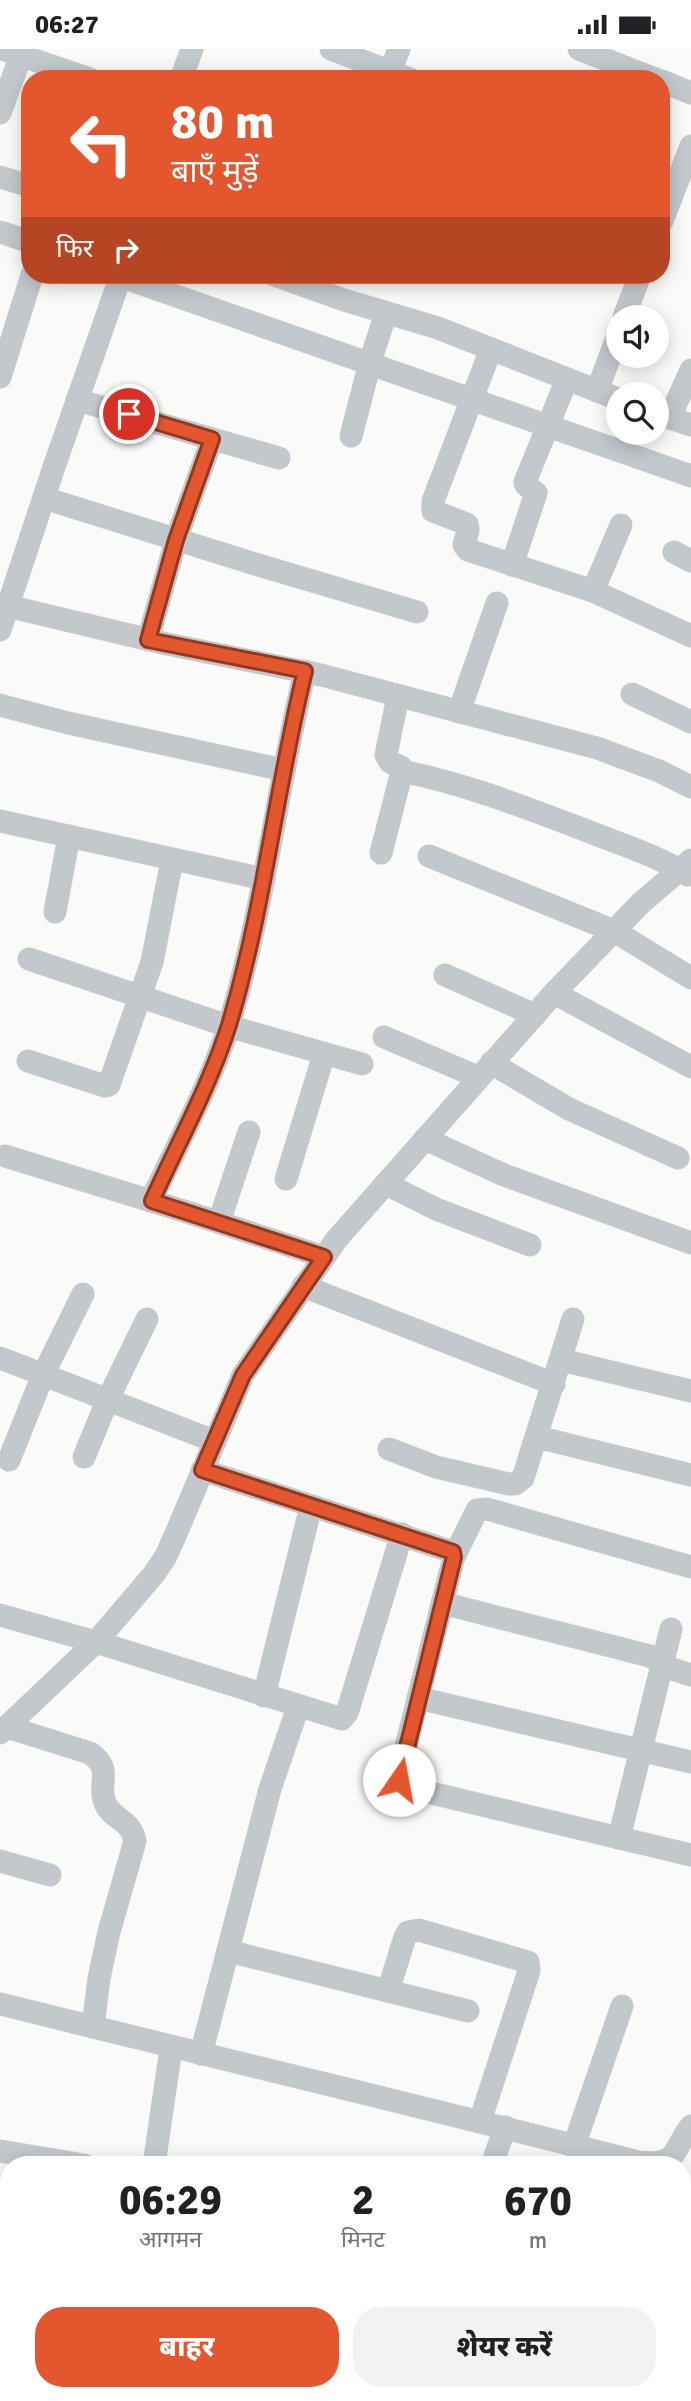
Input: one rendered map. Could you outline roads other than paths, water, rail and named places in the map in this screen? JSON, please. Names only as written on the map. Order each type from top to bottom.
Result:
[{"type":"street","points":[[184,70],[192,49]]},
{"type":"street","points":[[331,49],[382,70]]},
{"type":"street","points":[[397,70],[399,49]]},
{"type":"street","points":[[579,49],[632,70]]},
{"type":"street","points":[[0,113],[11,52],[64,70]]},
{"type":"street","points":[[670,84],[691,93]]},
{"type":"street","points":[[670,184],[691,146]]},
{"type":"street","points":[[0,177],[21,183]]},
{"type":"street","points":[[0,232],[21,239]]},
{"type":"street","points":[[0,377],[29,284]]},
{"type":"street","points":[[0,630],[116,284]]},
{"type":"street","points":[[144,284],[691,476]]},
{"type":"street","points":[[320,284],[386,313],[438,328],[606,395]]},
{"type":"street","points":[[629,305],[637,284]]},
{"type":"street","points":[[351,436],[386,313]]},
{"type":"street","points":[[491,348],[470,399],[432,509],[467,524],[464,545],[468,550],[593,591],[691,636]]},
{"type":"street","points":[[672,418],[691,370]]},
{"type":"street","points":[[512,565],[537,493],[525,482],[567,379]]},
{"type":"street","points":[[77,400],[279,457]]},
{"type":"street","points":[[148,640],[176,540],[212,439]]},
{"type":"street","points":[[44,498],[417,612]]},
{"type":"street","points":[[593,591],[621,525]]},
{"type":"street","points":[[460,712],[497,603]]},
{"type":"street","points":[[7,606],[148,640],[305,671],[597,748],[659,771],[691,787]]},
{"type":"street","points":[[152,1201],[228,1026],[264,879],[305,671]]},
{"type":"street","points":[[632,694],[691,722]]},
{"type":"street","points":[[381,853],[401,771],[401,767],[390,762],[386,755],[398,696]]},
{"type":"street","points":[[0,705],[93,729],[284,770]]},
{"type":"street","points":[[401,771],[430,777],[529,808],[687,869]]},
{"type":"street","points":[[0,821],[264,879]]},
{"type":"street","points":[[55,912],[69,836]]},
{"type":"street","points":[[429,856],[614,931],[691,978]]},
{"type":"street","points":[[28,1061],[104,1086],[109,1085],[152,963],[172,860]]},
{"type":"street","points":[[4,1730],[96,1642],[154,1574],[166,1556],[243,1375],[336,1240],[555,993],[641,903],[687,869]]},
{"type":"street","points":[[29,959],[228,1026],[362,1065]]},
{"type":"street","points":[[445,975],[535,1015]]},
{"type":"street","points":[[555,993],[691,1067]]},
{"type":"street","points":[[384,1037],[484,1070],[678,1158]]},
{"type":"street","points":[[286,1179],[324,1054]]},
{"type":"street","points":[[219,1222],[249,1132]]},
{"type":"street","points":[[425,1139],[504,1175],[691,1243]]},
{"type":"street","points":[[5,1156],[324,1257]]},
{"type":"street","points":[[386,1184],[436,1209],[530,1245]]},
{"type":"street","points":[[303,1286],[554,1384]]},
{"type":"street","points":[[9,1460],[43,1375],[83,1294]]},
{"type":"street","points":[[84,1457],[108,1399],[147,1319]]},
{"type":"street","points":[[389,1449],[436,1467],[515,1484],[523,1478],[573,1319]]},
{"type":"street","points":[[0,1358],[214,1441]]},
{"type":"street","points":[[561,1360],[691,1391]]},
{"type":"street","points":[[537,1437],[691,1475]]},
{"type":"street","points":[[202,1470],[449,1549],[454,1557]]},
{"type":"street","points":[[264,1696],[311,1506]]},
{"type":"street","points":[[691,1567],[481,1508],[474,1514],[454,1557],[399,1774],[402,1786],[691,1855]]},
{"type":"street","points":[[0,1615],[96,1642],[339,1720],[345,1717],[402,1534]]},
{"type":"street","points":[[442,1603],[650,1656],[680,1673],[691,1675]]},
{"type":"street","points":[[619,1838],[671,1629]]},
{"type":"street","points":[[418,1698],[691,1762]]},
{"type":"street","points":[[201,2054],[270,1789],[298,1707]]},
{"type":"street","points":[[4,1730],[90,1753],[100,1761],[104,1770],[103,1796],[106,1806],[133,1832],[135,1841],[99,1978],[93,2027]]},
{"type":"street","points":[[0,1861],[50,1875]]},
{"type":"street","points":[[388,1991],[405,1937],[413,1930],[528,1962],[529,1971],[480,2121]]},
{"type":"street","points":[[228,1951],[468,2011]]},
{"type":"street","points":[[0,2004],[614,2156]]},
{"type":"street","points":[[574,2146],[622,2005]]},
{"type":"street","points":[[155,2156],[171,2047]]},
{"type":"street","points":[[674,2156],[691,2126]]},
{"type":"street","points":[[495,2156],[505,2127]]},
{"type":"street","points":[[0,2151],[30,2156]]}]
